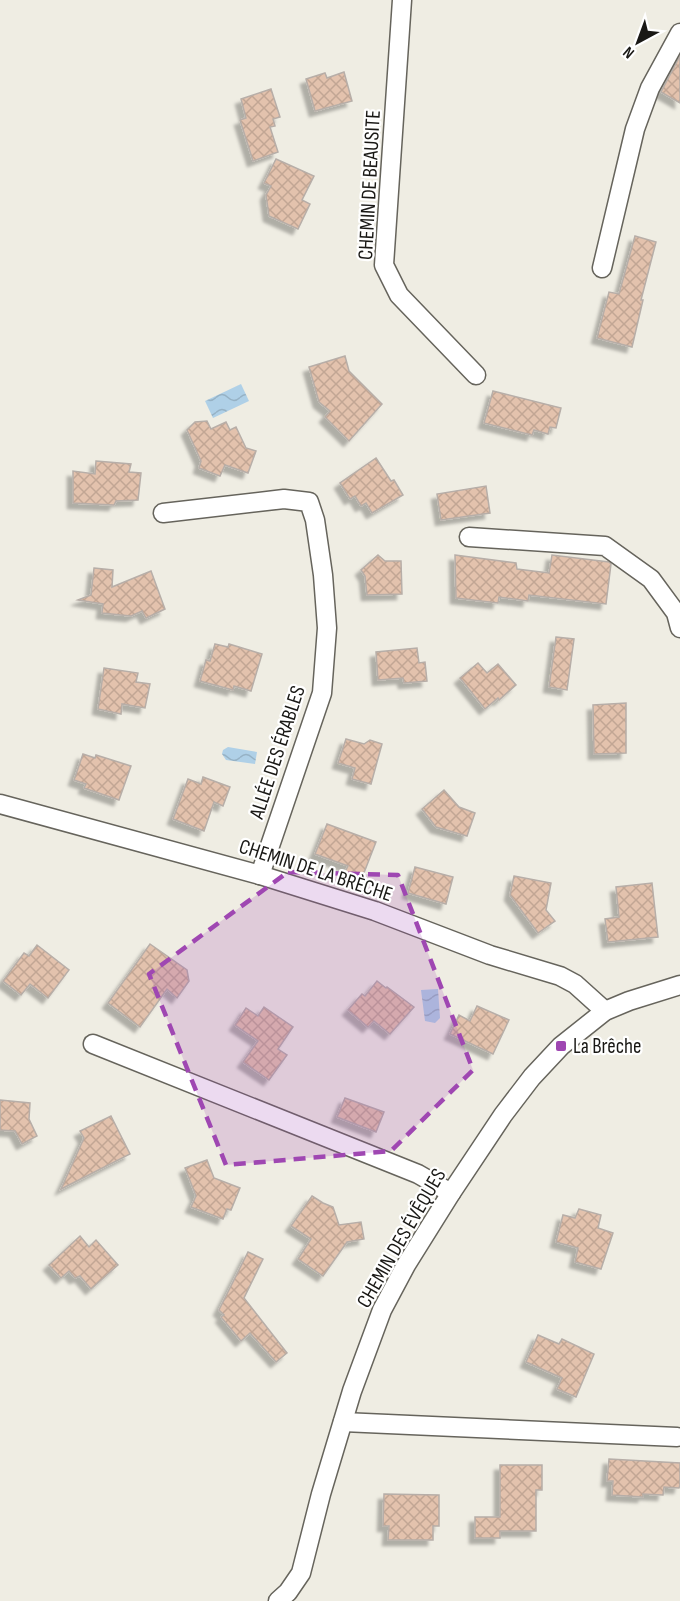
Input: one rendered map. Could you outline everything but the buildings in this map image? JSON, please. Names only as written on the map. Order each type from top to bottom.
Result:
[{"type":"street","name":"CHEMIN DE BEAUSITE","points":[[402,0],[384,265],[399,295],[476,375]]},
{"type":"street","points":[[602,268],[635,129],[650,88],[680,33]]},
{"type":"street","name":"ALLÉE DES ÉRABLES","points":[[163,513],[284,499],[309,502],[315,520],[323,575],[327,628],[322,693],[260,874]]},
{"type":"street","points":[[469,537],[605,546],[651,579],[676,613],[680,628]]},
{"type":"street","name":"CHEMIN DE LA BRÈCHE","points":[[0,804],[260,874],[375,911],[490,955],[560,976],[575,984],[605,1011]]},
{"type":"street","name":"CHEMIN DES ÉVÊQUES","points":[[278,1601],[288,1592],[301,1573],[321,1494],[352,1391],[382,1310],[406,1265],[450,1193],[503,1115],[532,1077],[561,1046],[605,1011],[680,985]]},
{"type":"street","points":[[93,1044],[418,1174],[450,1193]]},
{"type":"street","points":[[343,1422],[677,1437]]},
{"type":"highlighted area","points":[[288,872],[398,875],[473,1070],[391,1151],[226,1165],[149,974]]},
{"type":"water","points":[[241,384],[249,401],[213,418],[205,401]]},
{"type":"water","points":[[228,747],[257,752],[255,764],[226,760],[222,754],[223,750]]},
{"type":"water","points":[[438,989],[440,1018],[435,1023],[425,1021],[421,990]]},
{"type":"place","name":"La Brêche","points":[[561,1046]]}]
